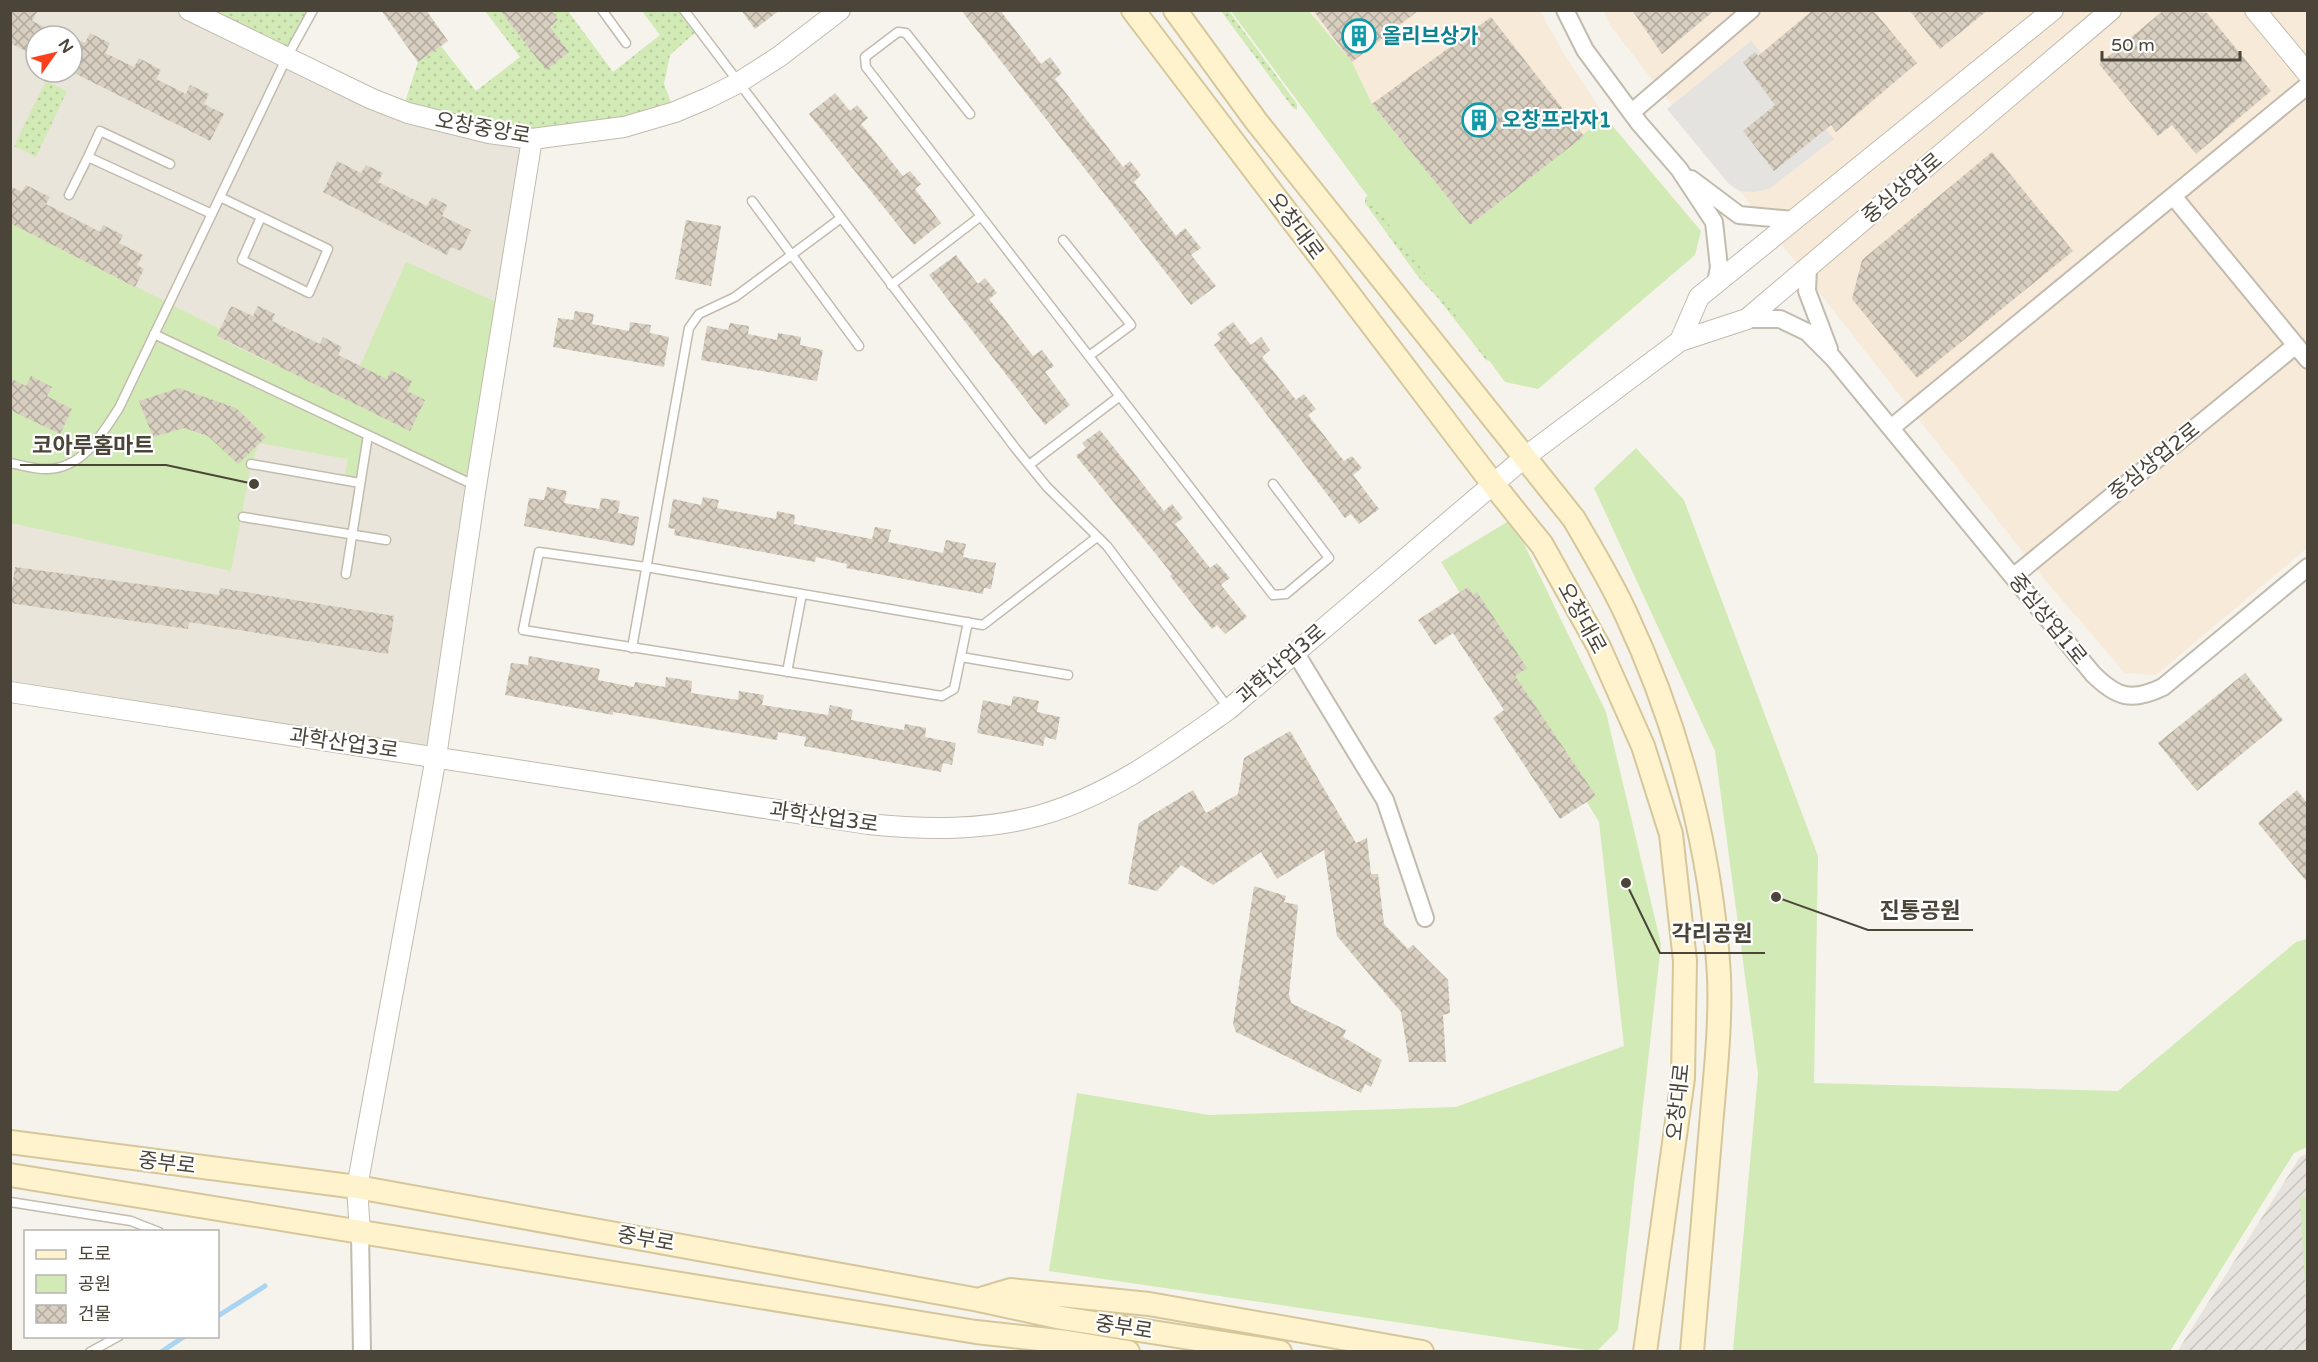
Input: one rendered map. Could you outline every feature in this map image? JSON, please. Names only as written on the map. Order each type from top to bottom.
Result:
[{"type":"main road","name":"오창대로","points":[[1134,10],[1493,484],[1542,545],[1599,647],[1643,746],[1671,834],[1685,961],[1683,1078],[1645,1352]]},
{"type":"main road","name":"오창대로","points":[[1175,10],[1256,121],[1574,519],[1626,615],[1670,725],[1694,807],[1709,877],[1719,978],[1716,1066],[1692,1352]]},
{"type":"main road","name":"중부로","points":[[10,1142],[357,1187],[1062,1317],[1280,1352]]},
{"type":"main road","name":"중부로","points":[[10,1175],[976,1332],[1067,1342],[1128,1352]]},
{"type":"main road","points":[[979,1300],[1011,1290],[1149,1304],[1422,1352]]},
{"type":"main road","points":[[976,1332],[1015,1352]]},
{"type":"street","name":"오창중앙로","points":[[189,10],[372,99],[408,113],[489,133],[532,139],[624,127],[675,112],[738,83],[780,56],[840,10]]},
{"type":"street","points":[[1565,10],[1585,50],[1639,123],[1679,169],[1714,222],[1719,267],[1716,283]]},
{"type":"street","points":[[1632,112],[1751,10]]},
{"type":"street","name":"중심상업로","points":[[1680,341],[1698,297],[2053,10]]},
{"type":"street","name":"중심상업로","points":[[1525,458],[1680,341],[1747,319],[2111,10]]},
{"type":"street","points":[[2255,10],[2307,74]]},
{"type":"street","points":[[1891,428],[2307,85]]},
{"type":"street","points":[[362,1352],[357,1187],[436,757],[476,486],[532,139]]},
{"type":"street","points":[[1679,169],[1739,215],[1794,220]]},
{"type":"street","points":[[2173,196],[2307,360]]},
{"type":"street","points":[[1808,267],[1807,291],[1833,358]]},
{"type":"street","points":[[1747,319],[1780,319],[1807,332],[1833,358]]},
{"type":"street","name":"중심상업2로","points":[[2013,577],[2296,345]]},
{"type":"street","name":"중심상업1로","points":[[1833,358],[2093,674],[2108,689],[2122,696],[2150,693],[2163,687],[2307,567]]},
{"type":"street","name":"과학산업3로","points":[[10,692],[868,824],[920,829],[997,824],[1042,815],[1088,797],[1124,779],[1170,751],[1229,709],[1525,458]]},
{"type":"street","points":[[1295,652],[1385,800],[1425,918]]},
{"type":"lane","points":[[10,463],[48,469],[77,461],[101,436],[119,408],[287,57],[313,10]]},
{"type":"lane","points":[[602,10],[626,43]]},
{"type":"lane","points":[[684,10],[1029,465],[1047,487],[1107,546],[1229,709]]},
{"type":"lane","points":[[970,114],[906,33],[898,32],[865,57],[866,68],[1273,595],[1286,594],[1329,558],[1273,484]]},
{"type":"lane","points":[[69,195],[100,131],[170,164]]},
{"type":"lane","points":[[88,157],[212,214]]},
{"type":"lane","points":[[220,197],[328,249],[309,293],[242,260],[261,217]]},
{"type":"lane","points":[[752,201],[859,346]]},
{"type":"lane","points":[[891,285],[981,216]]},
{"type":"lane","points":[[632,648],[689,328],[699,314],[735,297],[841,218]]},
{"type":"lane","points":[[1064,240],[1131,325],[1089,356]]},
{"type":"lane","points":[[154,334],[476,486]]},
{"type":"lane","points":[[1029,465],[1120,396]]},
{"type":"lane","points":[[346,574],[368,435]]},
{"type":"lane","points":[[251,464],[360,483]]},
{"type":"lane","points":[[243,517],[386,540]]},
{"type":"lane","points":[[968,622],[954,689],[942,696],[523,630],[539,552],[646,567],[968,622],[983,625],[1098,537]]},
{"type":"lane","points":[[787,672],[802,594]]},
{"type":"lane","points":[[961,657],[1068,675]]},
{"type":"lane","points":[[10,1202],[131,1221],[154,1230]]},
{"type":"lane","points":[[90,1352],[115,1338]]},
{"type":"shaded area","points":[[10,11],[190,11],[372,99],[532,139],[436,757],[11,692]]},
{"type":"shaded area","name":"오창프라자1","points":[[1310,11],[1540,11],[1567,59],[1605,117],[1470,225],[1372,104],[1352,62]]},
{"type":"shaded area","points":[[1603,11],[2307,11],[2307,548],[2156,675],[2125,673],[2044,579],[1644,69],[1610,25]]},
{"type":"shaded area","points":[[1751,41],[1834,139],[1769,189],[1753,192],[1739,191],[1729,184],[1667,109]]},
{"type":"shaded area","points":[[2307,1153],[2307,1351],[2177,1352],[2300,1157]]},
{"type":"green space","points":[[189,11],[313,11],[287,57]]},
{"type":"green space","points":[[485,11],[568,11],[613,72],[660,35],[642,11],[684,11],[698,30],[670,55],[664,84],[675,112],[532,139],[402,111],[418,62],[441,46],[476,91],[520,57]]},
{"type":"green space","points":[[1221,11],[1229,11],[1297,104],[1297,110],[1293,108]]},
{"type":"green space","points":[[1231,11],[1309,11],[1352,62],[1372,104],[1470,225],[1605,117],[1701,231],[1695,255],[1538,389],[1505,382]]},
{"type":"green space","points":[[45,84],[52,84],[67,91],[36,157],[14,146]]},
{"type":"green space","points":[[1370,194],[1493,362],[1486,360],[1438,298],[1419,278],[1365,203],[1365,198]]},
{"type":"green space","points":[[10,223],[220,329],[217,337],[274,365],[279,356],[407,391],[411,381],[391,370],[387,379],[360,366],[406,262],[505,306],[476,486],[368,435],[360,483],[344,480],[348,459],[259,443],[251,464],[231,571],[11,523]]},
{"type":"green space","points":[[1636,448],[1684,500],[1818,856],[1814,1083],[2118,1091],[2296,942],[2307,939],[2307,1147],[2294,1153],[2170,1351],[1733,1351],[1758,1074],[1715,751],[1594,488]]},
{"type":"green space","points":[[1512,519],[1606,712],[1661,944],[1618,1330],[1597,1351],[1593,1351],[1049,1271],[1077,1093],[1209,1115],[1456,1107],[1624,1046],[1599,822],[1441,562]]},
{"type":"green space","points":[[2300,1197],[2307,1197],[2307,1323]]},
{"type":"building","points":[[10,10],[38,10],[32,21],[38,24],[24,24],[24,50],[10,43]]},
{"type":"building","points":[[381,10],[426,10],[448,41],[418,62]]},
{"type":"building","points":[[500,10],[551,10],[558,20],[550,27],[569,52],[546,70]]},
{"type":"building","points":[[741,10],[780,10],[755,29]]},
{"type":"building","points":[[961,10],[1000,10],[1041,64],[1050,57],[1062,73],[1055,79],[1123,167],[1130,161],[1141,175],[1134,182],[1176,236],[1185,228],[1201,248],[1191,255],[1216,286],[1191,305]]},
{"type":"building","name":"올리브상가","points":[[1313,10],[1419,10],[1352,62]]},
{"type":"building","points":[[1632,10],[1715,10],[1662,54]]},
{"type":"building","points":[[1813,10],[1873,10],[1917,63],[1836,132],[1831,125],[1774,171],[1743,131],[1775,105],[1743,62],[1755,52],[1758,56]]},
{"type":"building","points":[[1909,10],[1988,10],[1940,49]]},
{"type":"building","points":[[2164,10],[2207,13],[2271,91],[2196,154],[2172,125],[2158,136],[2099,64]]},
{"type":"building","name":"오창프라자1","points":[[1491,17],[1584,136],[1470,225],[1372,104]]},
{"type":"building","points":[[90,33],[110,43],[105,53],[134,67],[139,58],[161,70],[156,79],[186,94],[190,85],[209,94],[204,104],[224,114],[210,141],[84,78],[85,43]]},
{"type":"building","points":[[835,93],[850,111],[857,105],[868,118],[861,124],[903,176],[910,171],[921,184],[915,189],[941,223],[914,245],[809,114]]},
{"type":"building","points":[[1992,152],[2073,251],[1917,378],[1852,299],[1862,260]]},
{"type":"building","points":[[337,161],[361,173],[366,165],[383,173],[378,182],[427,206],[432,197],[447,205],[442,216],[471,230],[461,251],[451,247],[447,255],[323,192]]},
{"type":"building","points":[[26,185],[50,197],[46,204],[100,232],[103,225],[123,235],[119,243],[143,255],[137,265],[144,269],[135,287],[10,223],[10,186],[22,192]]},
{"type":"building","points":[[686,220],[721,226],[711,286],[675,279]]},
{"type":"building","points":[[956,255],[978,284],[985,278],[997,293],[989,299],[1033,356],[1042,350],[1054,366],[1045,372],[1070,405],[1045,425],[929,275]]},
{"type":"building","points":[[231,306],[253,316],[258,306],[275,314],[272,321],[320,344],[323,337],[342,347],[338,355],[387,379],[391,370],[412,381],[407,391],[425,400],[410,431],[217,336]]},
{"type":"building","points":[[575,311],[594,314],[592,324],[629,331],[630,322],[651,325],[650,333],[669,337],[664,367],[553,347],[558,318],[573,320]]},
{"type":"building","points":[[1233,322],[1251,345],[1261,337],[1270,350],[1262,357],[1296,400],[1304,394],[1316,409],[1308,415],[1344,461],[1352,456],[1362,468],[1353,475],[1379,509],[1359,524],[1351,514],[1345,518],[1214,345],[1221,339],[1217,334]]},
{"type":"building","points":[[730,323],[749,326],[748,334],[777,340],[778,333],[801,337],[800,345],[823,350],[817,381],[701,360],[707,326],[728,330]]},
{"type":"building","points":[[31,376],[52,387],[47,396],[72,409],[60,434],[10,410],[10,378],[26,386]]},
{"type":"building","points":[[179,388],[236,408],[266,437],[238,464],[208,436],[184,428],[153,437],[139,401]]},
{"type":"building","points":[[1100,430],[1164,511],[1172,504],[1183,518],[1175,524],[1210,568],[1217,563],[1230,578],[1221,585],[1247,617],[1225,634],[1217,625],[1212,629],[1170,576],[1172,574],[1076,456],[1086,448],[1082,443]]},
{"type":"building","points":[[547,487],[567,491],[564,503],[599,509],[601,498],[620,501],[618,513],[639,517],[634,546],[524,526],[529,498],[544,500]]},
{"type":"building","points":[[703,497],[719,500],[717,508],[776,519],[777,511],[795,515],[794,524],[872,539],[875,527],[891,530],[888,542],[943,553],[946,540],[966,544],[963,557],[996,563],[991,589],[984,588],[983,594],[846,568],[847,564],[816,557],[815,562],[674,535],[675,529],[668,528],[673,499],[701,505]]},
{"type":"building","points":[[15,567],[219,595],[220,588],[394,616],[388,654],[189,622],[188,629],[10,603]]},
{"type":"building","points":[[1468,587],[1473,595],[1477,592],[1527,668],[1515,676],[1596,796],[1560,819],[1493,718],[1504,710],[1453,633],[1435,645],[1418,620]]},
{"type":"building","points":[[529,656],[600,669],[598,680],[634,687],[635,682],[665,687],[666,677],[692,681],[691,693],[738,700],[739,691],[764,695],[762,705],[828,715],[830,705],[853,710],[851,720],[904,730],[905,724],[926,728],[925,737],[956,743],[952,765],[943,763],[941,772],[804,746],[806,737],[778,732],[777,740],[613,712],[613,715],[505,695],[511,663],[528,665]]},
{"type":"building","points":[[2245,673],[2283,720],[2197,791],[2158,743]]},
{"type":"building","points":[[1013,696],[1039,701],[1037,712],[1060,717],[1056,740],[1045,737],[1043,746],[977,733],[983,700],[1011,706]]},
{"type":"building","points":[[1290,731],[1356,843],[1367,838],[1371,874],[1378,874],[1384,924],[1408,949],[1413,945],[1448,980],[1450,1013],[1443,1015],[1446,1062],[1409,1062],[1401,1012],[1337,936],[1324,850],[1277,879],[1261,852],[1213,885],[1181,865],[1157,891],[1128,884],[1139,823],[1193,790],[1206,813],[1238,794],[1244,758]]},
{"type":"building","points":[[2297,790],[2307,803],[2307,882],[2258,823]]},
{"type":"building","points":[[1254,886],[1286,896],[1284,902],[1298,905],[1289,994],[1291,1003],[1346,1030],[1343,1037],[1382,1060],[1371,1087],[1365,1084],[1361,1093],[1236,1032],[1233,1024]]},
{"type":"waterway","points":[[219,1315],[265,1286]]},
{"type":"waterway","points":[[161,1352],[182,1338]]},
{"type":"place","name":"올리브상가","points":[[1359,36]]},
{"type":"place","name":"오창프라자1","points":[[1479,120]]},
{"type":"place","name":"코아루홈마트","points":[[254,484]]},
{"type":"place","name":"각리공원","points":[[1626,883]]},
{"type":"place","name":"진통공원","points":[[1776,897]]}]
